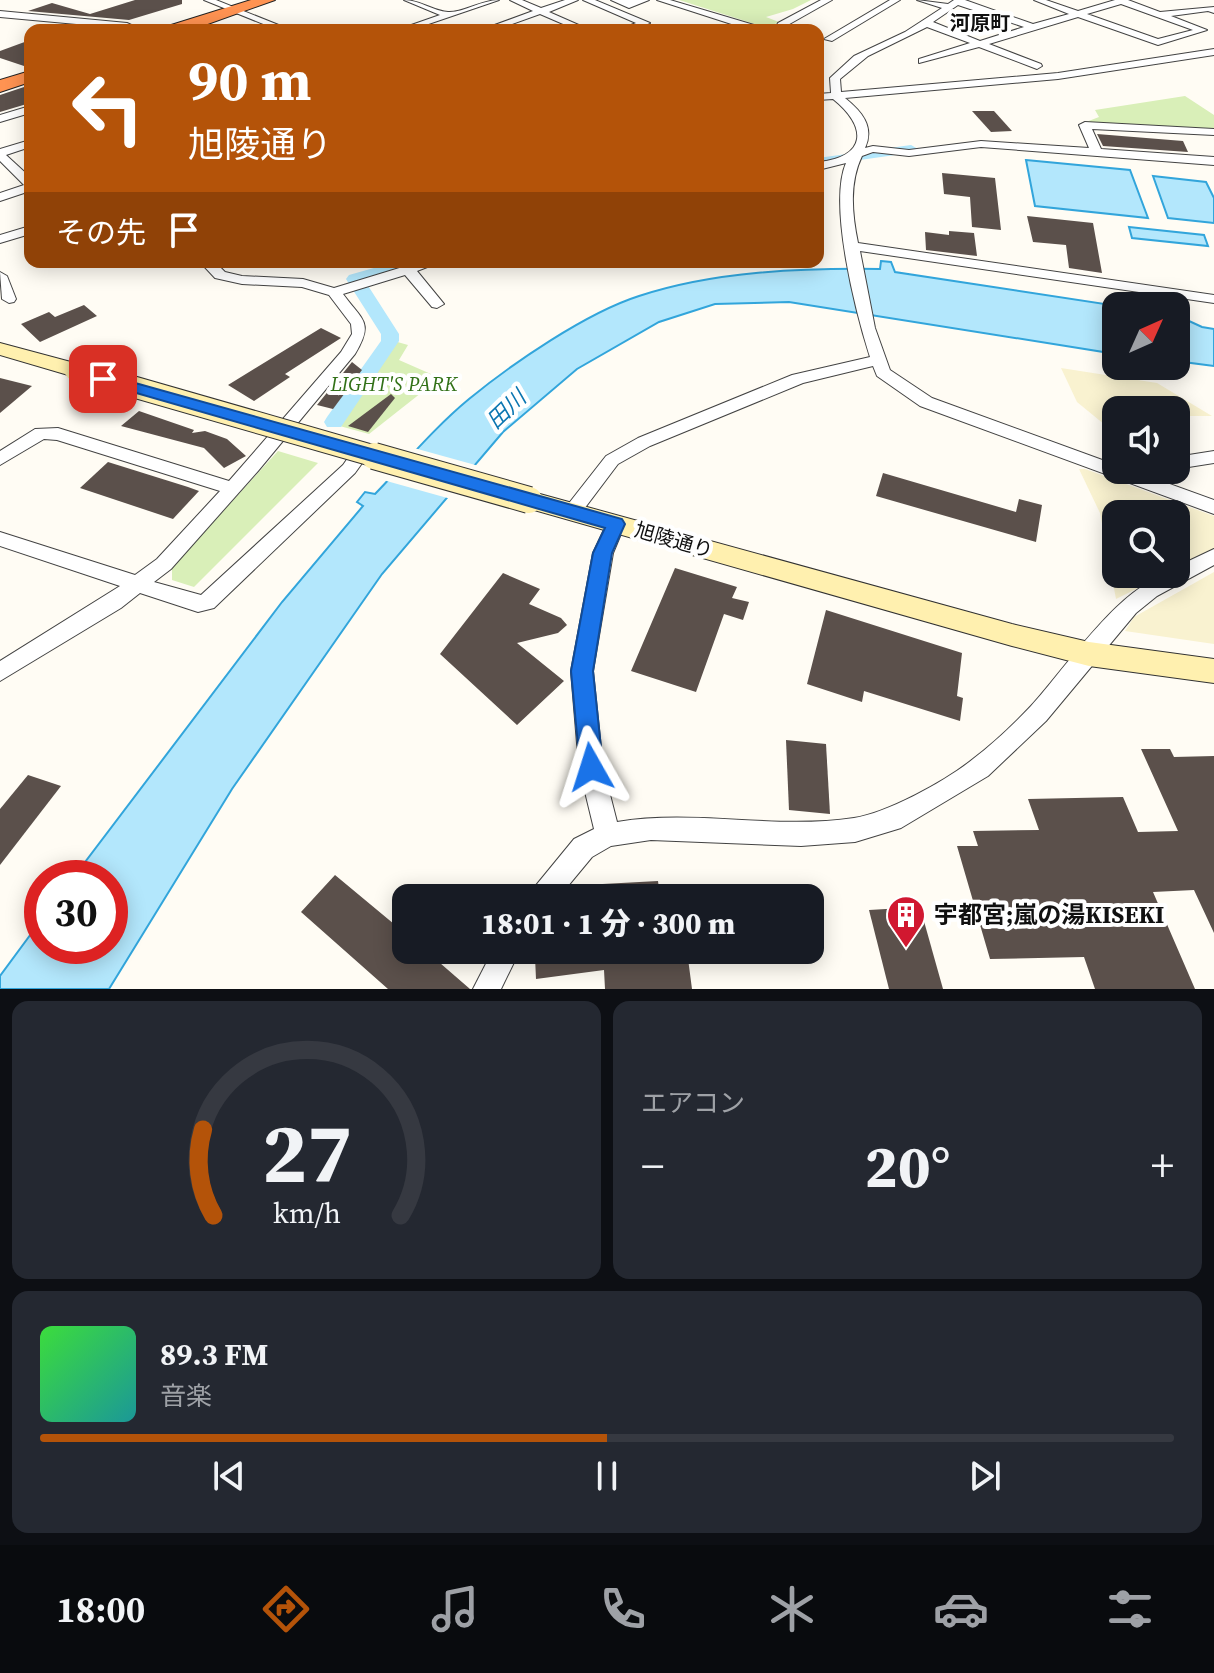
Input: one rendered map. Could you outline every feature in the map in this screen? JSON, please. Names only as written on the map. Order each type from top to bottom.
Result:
[{"type":"highway","points":[[193,24],[267,0]]},
{"type":"highway","points":[[0,86],[24,78]]},
{"type":"street","points":[[208,0],[270,24]]},
{"type":"street","points":[[408,0],[448,15]]},
{"type":"street","points":[[514,0],[572,24]]},
{"type":"street","points":[[503,24],[574,0]]},
{"type":"street","points":[[587,0],[629,5],[645,0]]},
{"type":"street","points":[[661,0],[740,24]]},
{"type":"street","points":[[783,24],[828,0]]},
{"type":"street","points":[[824,37],[896,0]]},
{"type":"street","points":[[921,0],[956,3],[1032,27]]},
{"type":"street","points":[[922,61],[979,43],[1078,14],[1122,0],[1202,30],[1158,42],[1078,14],[1038,0]]},
{"type":"street","points":[[420,24],[488,1]]},
{"type":"street","points":[[956,3],[901,37],[874,47],[848,63],[835,78],[836,96],[855,111],[862,123],[864,138],[850,168],[846,214],[868,328],[878,360],[883,373],[926,402],[1102,460]]},
{"type":"street","points":[[595,13],[612,4]]},
{"type":"street","points":[[612,4],[645,23],[642,24]]},
{"type":"street","points":[[1159,14],[1212,6]]},
{"type":"street","points":[[0,14],[106,24]]},
{"type":"street","points":[[432,20],[437,24]]},
{"type":"street","points":[[926,23],[1037,66]]},
{"type":"street","points":[[824,38],[844,41]]},
{"type":"street","points":[[859,44],[874,47]]},
{"type":"street","points":[[824,97],[1058,76],[1214,52]]},
{"type":"street","points":[[1193,54],[1214,64]]},
{"type":"street","points":[[0,119],[24,112]]},
{"type":"street","points":[[1097,153],[1085,125],[1214,132]]},
{"type":"street","points":[[824,165],[873,149],[909,153],[981,144],[1214,161]]},
{"type":"street","points":[[24,145],[0,154],[24,180]]},
{"type":"street","points":[[0,197],[24,188]]},
{"type":"street","points":[[0,239],[24,232]]},
{"type":"street","points":[[854,251],[1214,299]]},
{"type":"street","points":[[213,268],[220,275],[242,280],[303,283],[334,292],[412,268]]},
{"type":"street","points":[[408,269],[437,304]]},
{"type":"street","points":[[0,276],[9,299]]},
{"type":"street","points":[[0,672],[164,564],[232,488],[347,354],[359,334],[358,324],[334,292]]},
{"type":"street","name":"旭陵通り","points":[[0,349],[75,370],[355,461],[529,500],[1089,654],[1214,671]]},
{"type":"street","points":[[572,512],[612,460],[644,442],[798,379],[878,360]]},
{"type":"street","points":[[0,459],[41,433],[58,434],[232,488]]},
{"type":"street","points":[[1190,461],[1214,457]]},
{"type":"street","points":[[0,539],[198,604],[207,602],[355,461]]},
{"type":"street","points":[[1165,484],[1214,507]]},
{"type":"street","points":[[608,835],[591,767],[582,671],[603,553],[616,524]]},
{"type":"street","points":[[553,884],[583,848],[608,835],[651,828],[801,834],[855,830],[892,820],[980,768],[1038,714],[1129,607],[1150,590],[1214,556]]},
{"type":"street","points":[[487,989],[500,964]]},
{"type":"shaded area","points":[[1061,368],[1102,374],[1102,380],[1157,383],[1179,396],[1102,396],[1102,422],[1077,402]]},
{"type":"shaded area","points":[[1190,403],[1212,416],[1190,416]]},
{"type":"shaded area","points":[[1079,469],[1102,475],[1102,484],[1126,484],[1170,500],[1102,500],[1102,524]]},
{"type":"shaded area","points":[[1190,507],[1214,516],[1214,550],[1190,562]]},
{"type":"shaded area","points":[[1214,572],[1214,644],[1125,631],[1134,617]]},
{"type":"shaded area","points":[[1114,588],[1138,588],[1116,599]]},
{"type":"green space","points":[[679,0],[811,0],[766,17],[779,22],[775,24],[754,24]]},
{"type":"green space","points":[[1185,96],[1214,115],[1214,130],[1086,122],[1099,117],[1095,110]]},
{"type":"green space","name":"LIGHT'S PARK","points":[[394,341],[408,345],[399,360],[440,378],[369,434],[336,425]]},
{"type":"green space","points":[[278,451],[318,463],[194,587],[172,580],[172,567]]},
{"type":"water","points":[[1026,160],[1130,170],[1148,218],[1035,206]]},
{"type":"water","points":[[1153,176],[1206,182],[1214,198],[1214,223],[1168,218]]},
{"type":"water","points":[[1129,227],[1204,235],[1208,246],[1132,238]]},
{"type":"water","name":"田川","points":[[881,261],[891,262],[895,272],[1102,304],[1102,352],[789,302],[715,304],[659,322],[577,369],[503,432],[382,574],[232,789],[128,958],[128,860],[87,860],[282,602],[363,506],[357,502],[365,492],[375,494],[456,410],[507,370],[551,340],[618,304],[668,288],[728,276],[820,269],[880,269]]},
{"type":"water","points":[[1190,321],[1214,329],[1214,366],[1190,363]]},
{"type":"water","points":[[24,943],[24,964],[124,964],[109,989],[0,989],[0,976]]},
{"type":"pier","points":[[414,448],[479,466],[451,499],[383,480]]},
{"type":"building","points":[[135,0],[182,0],[182,4],[129,20],[28,11],[52,3],[90,14]]},
{"type":"building","points":[[24,42],[24,66],[0,58],[0,51]]},
{"type":"building","points":[[24,87],[24,105],[0,112],[0,95]]},
{"type":"building","points":[[972,111],[994,111],[1012,131],[991,132]]},
{"type":"building","points":[[1097,134],[1183,141],[1188,152],[1103,146]]},
{"type":"building","points":[[942,173],[995,178],[1001,230],[972,227],[970,197],[944,194]]},
{"type":"building","points":[[1027,216],[1093,223],[1102,273],[1069,268],[1066,245],[1033,242]]},
{"type":"building","points":[[949,231],[974,233],[977,256],[926,250],[925,232],[949,235]]},
{"type":"building","points":[[84,305],[97,316],[40,342],[21,324],[49,312],[55,317]]},
{"type":"building","points":[[321,328],[341,338],[285,374],[290,377],[254,401],[228,385]]},
{"type":"building","points":[[352,362],[362,370],[333,409],[317,405]]},
{"type":"building","points":[[0,378],[32,386],[0,413]]},
{"type":"building","points":[[391,394],[395,398],[368,432],[348,426]]},
{"type":"building","points":[[139,411],[194,430],[192,433],[205,431],[227,439],[246,456],[224,468],[204,448],[121,426]]},
{"type":"building","points":[[108,462],[199,491],[173,519],[80,488]]},
{"type":"building","points":[[883,473],[1016,512],[1019,499],[1042,505],[1036,542],[876,496]]},
{"type":"building","points":[[675,568],[737,587],[732,598],[749,602],[743,620],[724,614],[696,692],[631,671]]},
{"type":"building","points":[[503,573],[540,589],[529,604],[561,618],[567,625],[558,633],[517,643],[564,681],[517,725],[440,654]]},
{"type":"building","points":[[826,610],[962,653],[957,696],[963,698],[960,721],[864,691],[862,702],[807,684]]},
{"type":"building","points":[[786,740],[826,744],[830,814],[789,810]]},
{"type":"building","points":[[1141,749],[1170,749],[1174,757],[1214,756],[1214,933],[1194,890],[1153,892],[1195,989],[1095,989],[1084,957],[990,959],[957,846],[978,846],[973,831],[1039,830],[1028,799],[1123,797],[1138,832],[1178,831]]},
{"type":"building","points":[[28,775],[61,786],[0,865],[0,809]]},
{"type":"building","points":[[335,875],[392,922],[392,964],[441,964],[470,989],[388,989],[301,912]]},
{"type":"building","points":[[658,881],[658,884],[602,884]]},
{"type":"building","name":"宇都宮;嵐の湯KISEKI","points":[[920,907],[943,989],[889,989],[869,910]]},
{"type":"building","points":[[535,964],[689,964],[692,989],[605,989],[604,970],[536,979]]},
{"type":"waterway","points":[[824,161],[911,149]]},
{"type":"waterway","points":[[334,422],[390,341],[390,334],[355,279],[393,268]]},
{"type":"place","name":"宇都宮;嵐の湯KISEKI","points":[[906,949]]},
{"type":"district","name":"河原町","points":[[980,23]]},
{"type":"route","points":[[103,379],[616,524],[603,553],[582,671],[591,767]]}]
